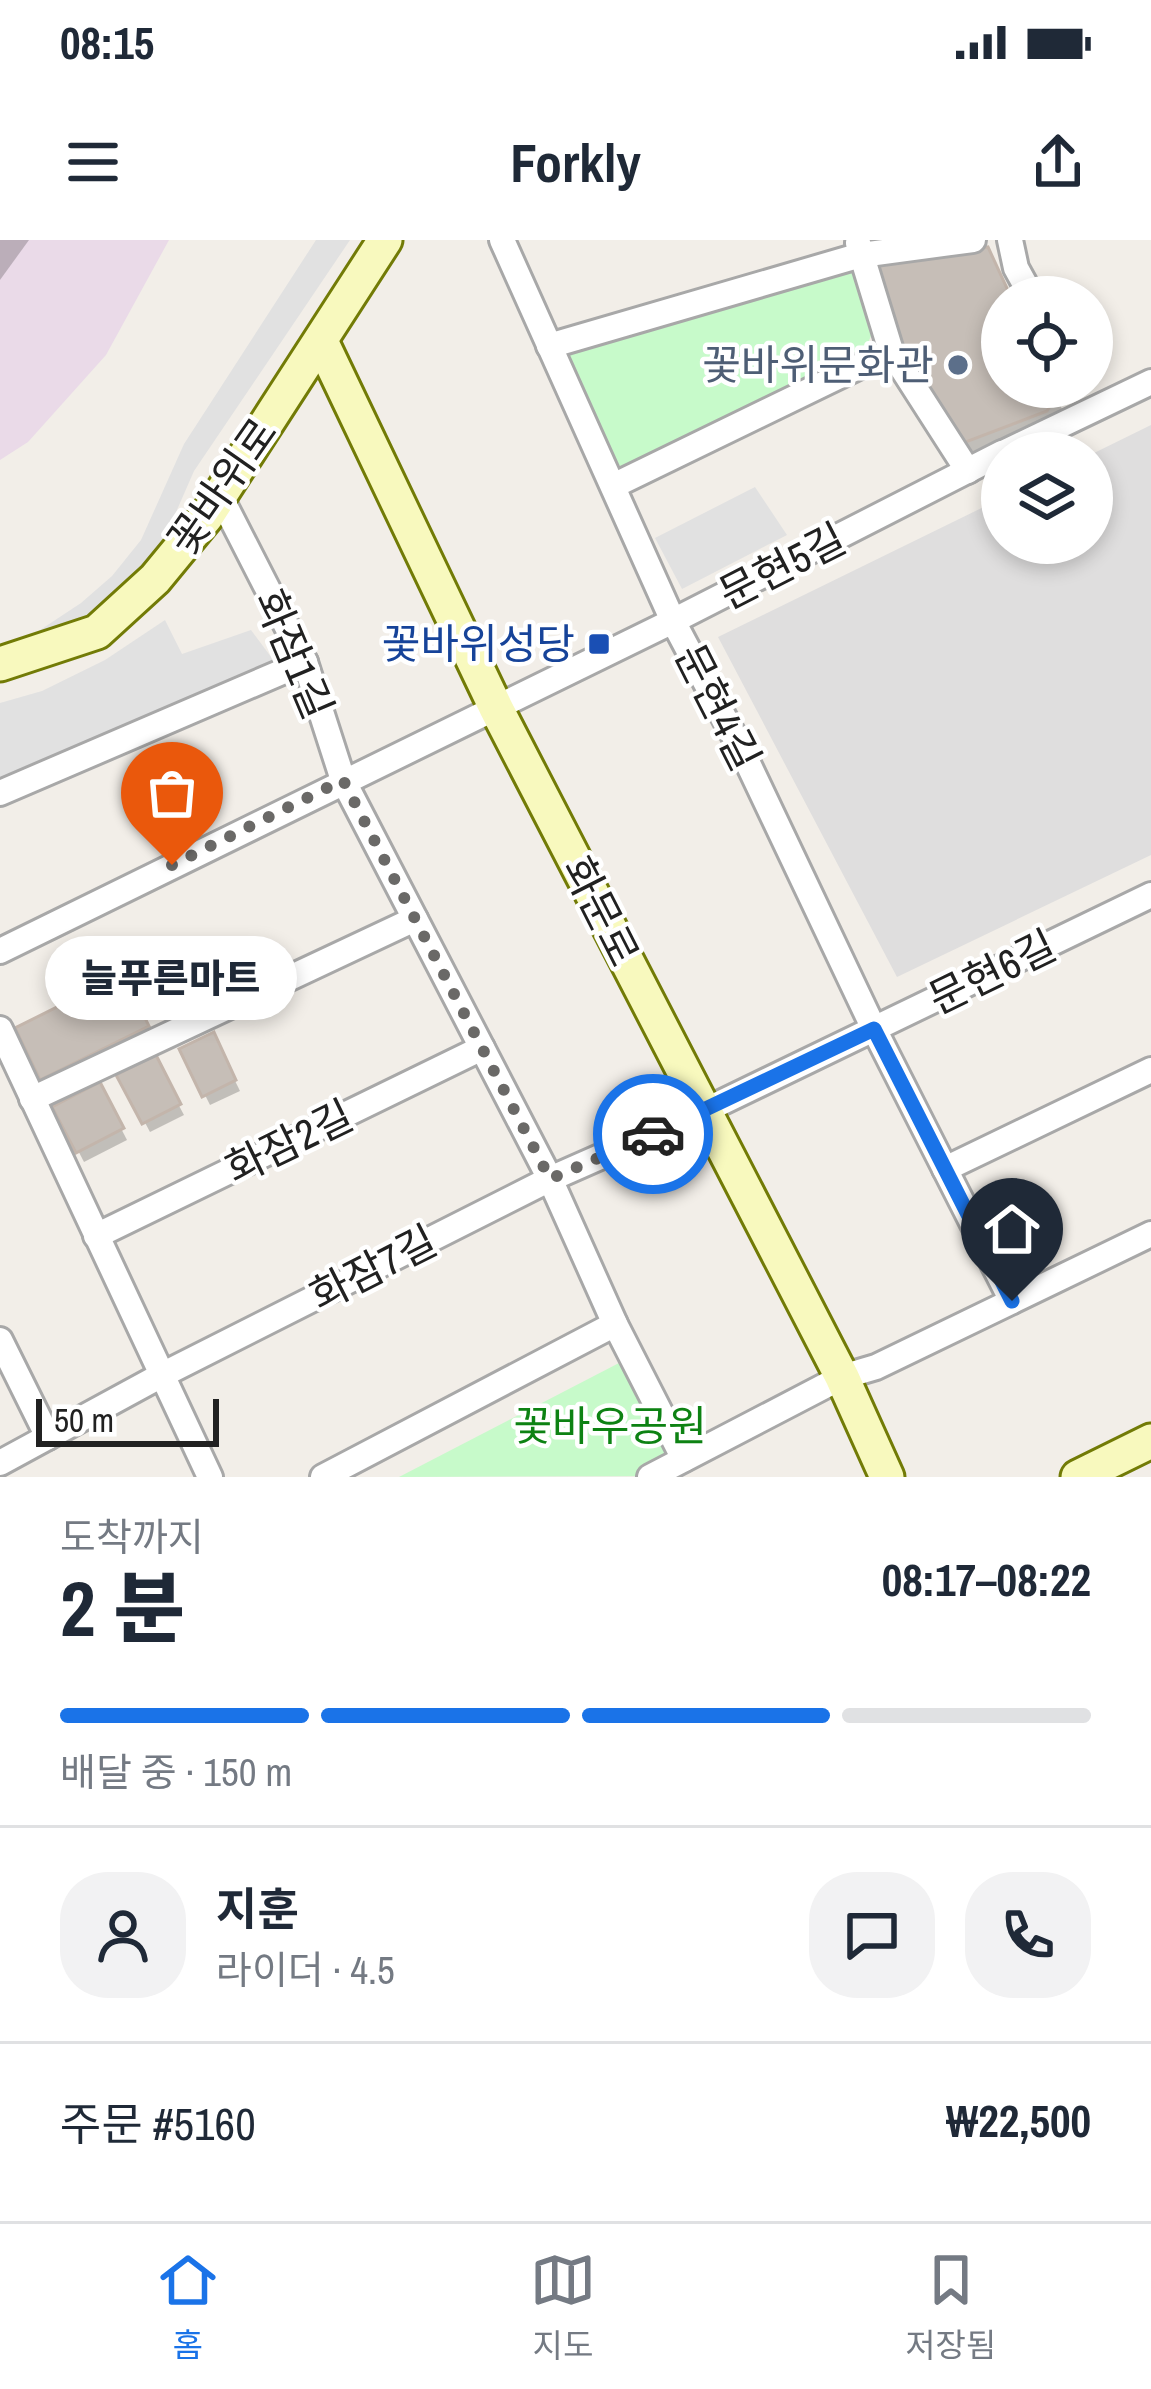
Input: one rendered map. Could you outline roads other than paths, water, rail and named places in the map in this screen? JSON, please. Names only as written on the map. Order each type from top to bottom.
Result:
[{"type":"street","name":"꽃바위로","points":[[0,664],[97,632],[155,579],[220,496],[386,240]]},
{"type":"street","name":"문현4길","points":[[502,240],[673,621],[744,755],[874,1029],[1012,1301]]},
{"type":"street","points":[[549,346],[860,248],[973,240]]},
{"type":"street","points":[[1010,240],[1020,276]]},
{"type":"street","points":[[860,248],[891,351],[968,471]]},
{"type":"street","name":"화문로","points":[[321,341],[496,708],[842,1377],[887,1477]]},
{"type":"street","points":[[613,486],[891,351]]},
{"type":"street","name":"문현5길","points":[[1113,391],[1151,382]]},
{"type":"street","name":"문현5길","points":[[1035,432],[1072,408]]},
{"type":"street","name":"문현5길","points":[[0,950],[673,621],[981,464]]},
{"type":"street","name":"화잠1길","points":[[220,496],[305,662],[343,780],[550,1179],[615,1324],[684,1459]]},
{"type":"street","points":[[0,793],[305,662]]},
{"type":"street","name":"문현6길","points":[[704,1112],[1151,895]]},
{"type":"street","points":[[32,1099],[416,919]]},
{"type":"street","points":[[0,1029],[210,1477]]},
{"type":"street","name":"화잠2길","points":[[96,1236],[482,1048]]},
{"type":"street","points":[[945,1169],[1151,1070]]},
{"type":"street","name":"화잠7길","points":[[0,1463],[160,1376],[550,1179],[704,1112]]},
{"type":"street","points":[[650,1477],[842,1377],[876,1366],[1151,1234]]},
{"type":"street","points":[[323,1477],[615,1324]]},
{"type":"street","points":[[0,1340],[49,1437]]},
{"type":"street","points":[[1078,1477],[1151,1441]]},
{"type":"place","name":"꽃바위문화관","points":[[958,365]]},
{"type":"place","name":"꽃바위성당","points":[[599,644]]},
{"type":"place","name":"늘푸른마트","points":[[172,865]]},
{"type":"park label","name":"꽃바우공원","points":[[610,1426]]}]
